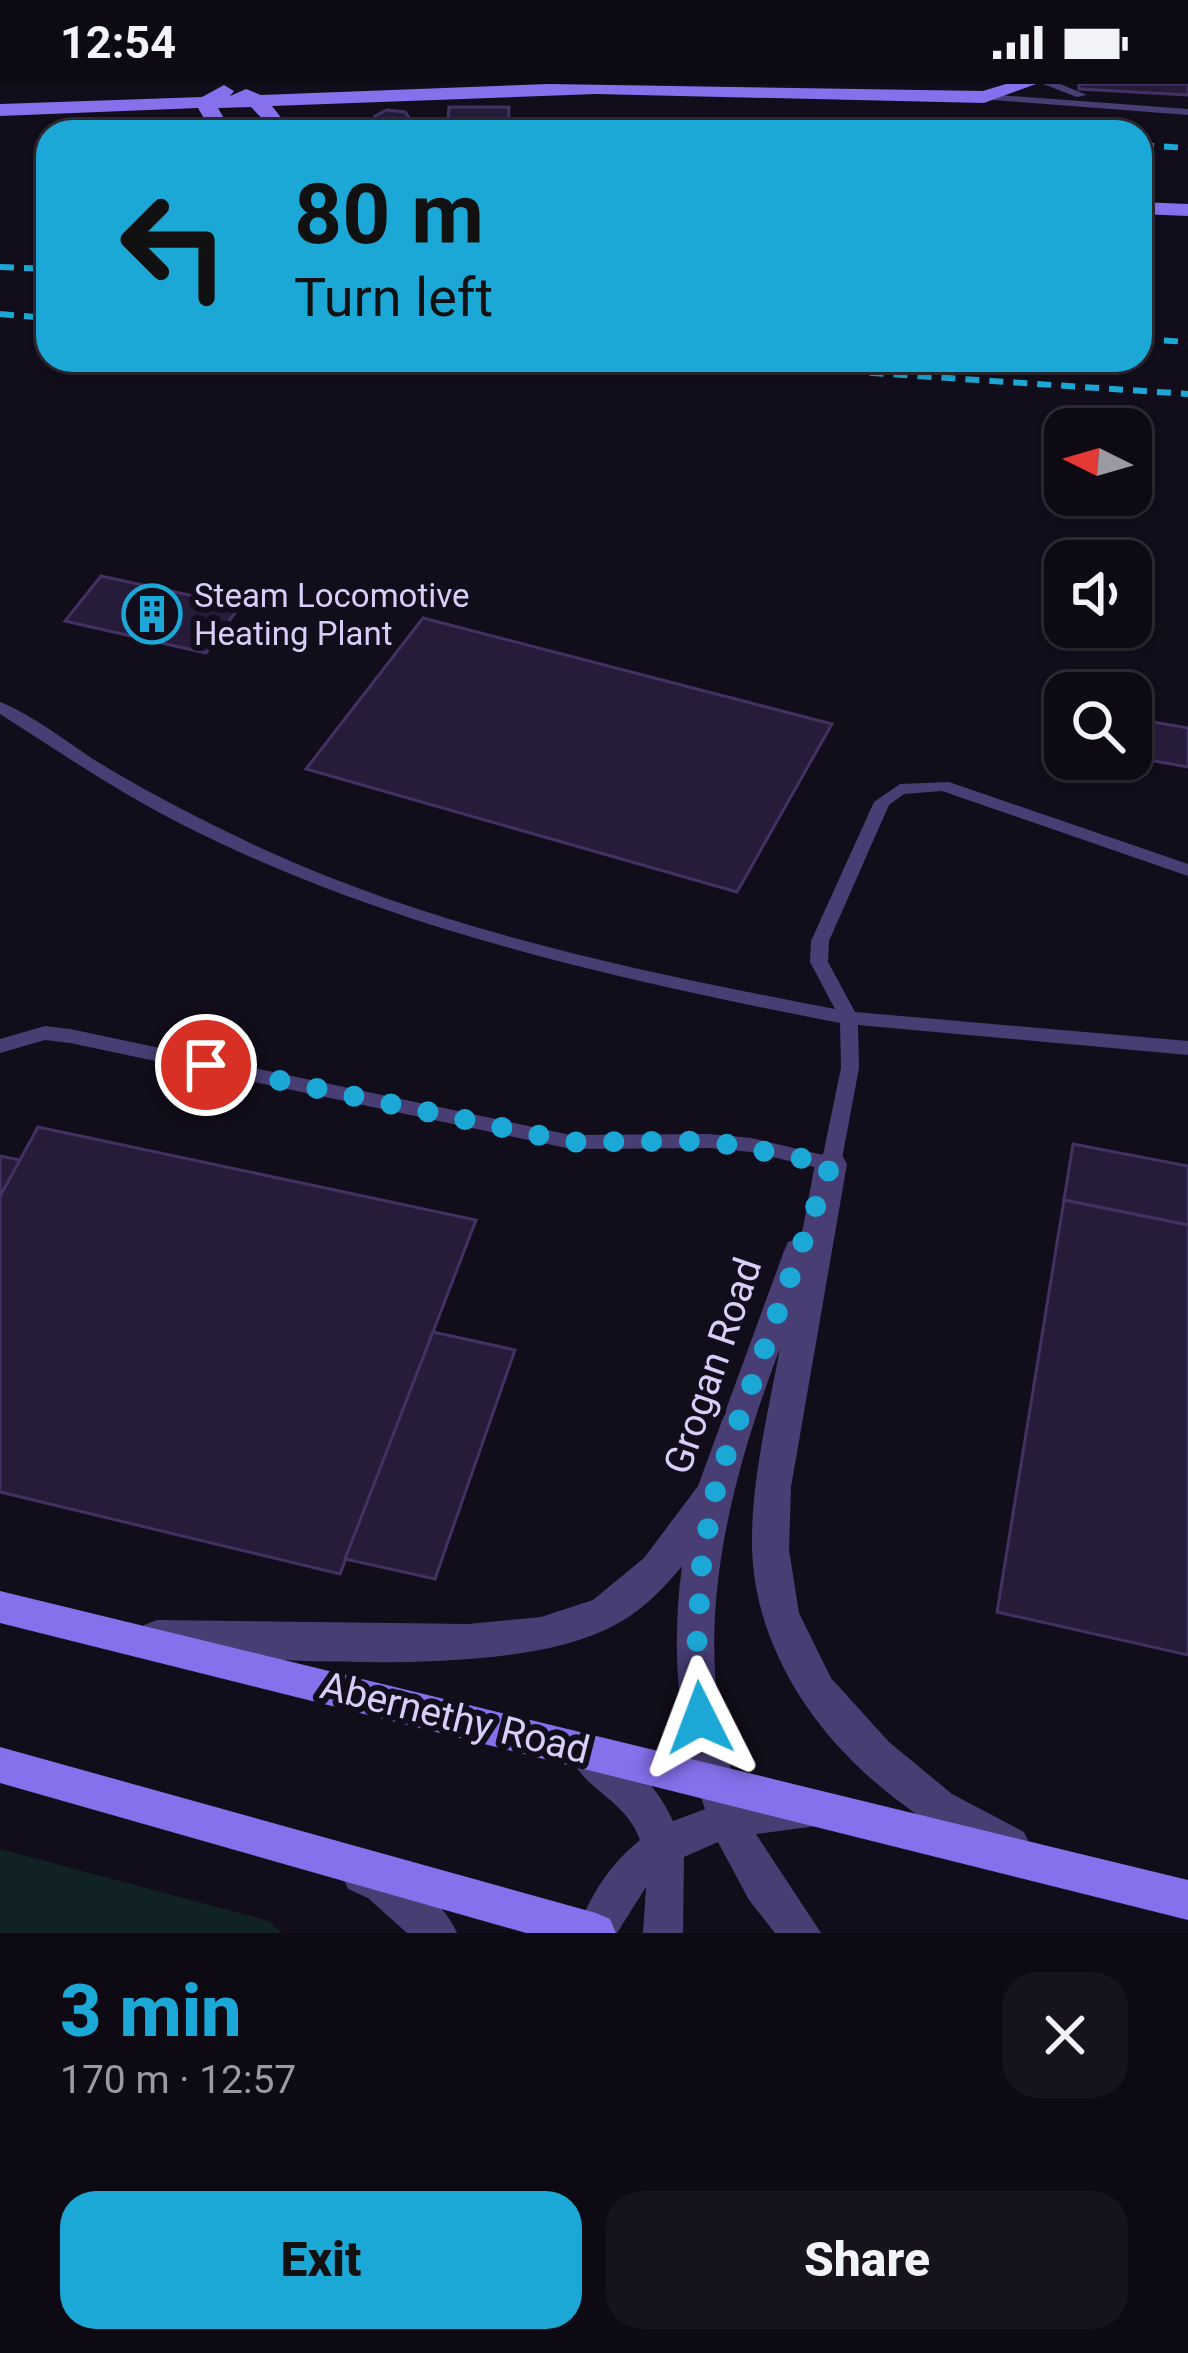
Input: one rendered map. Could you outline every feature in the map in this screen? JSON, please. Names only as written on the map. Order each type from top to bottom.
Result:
[{"type":"main road","points":[[923,84],[974,97]]},
{"type":"main road","points":[[0,98],[250,89],[329,96],[596,88],[974,97],[1026,84]]},
{"type":"main road","points":[[0,110],[145,105],[250,89]]},
{"type":"main road","points":[[250,89],[276,120]]},
{"type":"main road","points":[[284,120],[290,110],[329,96]]},
{"type":"main road","points":[[0,98],[214,97]]},
{"type":"main road","points":[[213,120],[214,97]]},
{"type":"main road","points":[[145,105],[176,120]]},
{"type":"main road","points":[[1152,208],[1188,210]]},
{"type":"main road","name":"Abernethy Road","points":[[0,1607],[1188,1900]]},
{"type":"main road","points":[[0,1765],[294,1844],[596,1933]]},
{"type":"street","name":"Grogan Road","points":[[801,1933],[765,1894],[711,1781],[696,1660],[702,1558],[718,1478],[831,1164]]},
{"type":"street","points":[[831,1164],[774,1472],[773,1571],[778,1610],[793,1651],[816,1692],[848,1729],[932,1803],[994,1839],[1102,1878]]},
{"type":"street","points":[[110,1634],[259,1642],[487,1641],[588,1621],[626,1598],[654,1573],[689,1529],[718,1478]]},
{"type":"street","points":[[565,1744],[623,1778],[648,1810],[665,1846],[669,1892],[663,1933]]},
{"type":"street","points":[[596,1933],[605,1904],[627,1872],[698,1828],[797,1812],[870,1820]]},
{"type":"street","points":[[294,1844],[382,1884],[437,1933]]},
{"type":"lane","points":[[1049,84],[1085,95],[1188,102]]},
{"type":"lane","points":[[974,97],[1188,112]]},
{"type":"lane","points":[[0,706],[90,767],[191,822],[380,898],[608,970],[849,1018],[1188,1048]]},
{"type":"lane","points":[[0,1046],[44,1033],[70,1036],[571,1142],[709,1141],[831,1164],[850,1068],[849,1018],[819,962],[820,941],[882,802],[900,789],[943,786],[1188,870]]},
{"type":"shaded area","points":[[0,1849],[269,1921],[282,1933],[0,1933]]},
{"type":"building","points":[[1079,84],[1188,84],[1188,95],[1079,89]]},
{"type":"building","points":[[449,107],[509,107],[508,120],[448,120]]},
{"type":"building","points":[[387,110],[405,112],[410,119],[374,120]]},
{"type":"building","name":"Steam Locomotive Heating Plant","points":[[101,576],[240,606],[206,653],[65,621]]},
{"type":"building","points":[[423,618],[832,724],[737,892],[306,769]]},
{"type":"building","points":[[1152,722],[1188,728],[1188,767],[1152,761]]},
{"type":"building","points":[[38,1127],[476,1220],[340,1574],[0,1492],[0,1196]]},
{"type":"building","points":[[1073,1144],[1188,1166],[1188,1225],[1064,1200]]},
{"type":"building","points":[[0,1156],[20,1160],[0,1196]]},
{"type":"building","points":[[1064,1200],[1188,1225],[1188,1655],[997,1612]]},
{"type":"building","points":[[433,1332],[515,1350],[435,1579],[345,1559]]},
{"type":"railway","points":[[1152,146],[1188,148]]},
{"type":"railway","points":[[0,267],[36,268]]},
{"type":"railway","points":[[0,314],[36,317]]},
{"type":"railway","points":[[1152,340],[1188,342]]},
{"type":"railway","points":[[858,372],[1188,394]]},
{"type":"place","name":"Steam Locomotive Heating Plant","points":[[152,614]]},
{"type":"route","points":[[206,1065],[571,1142],[709,1141],[751,1145],[831,1164],[718,1478],[702,1558],[696,1660],[700,1718]]}]
